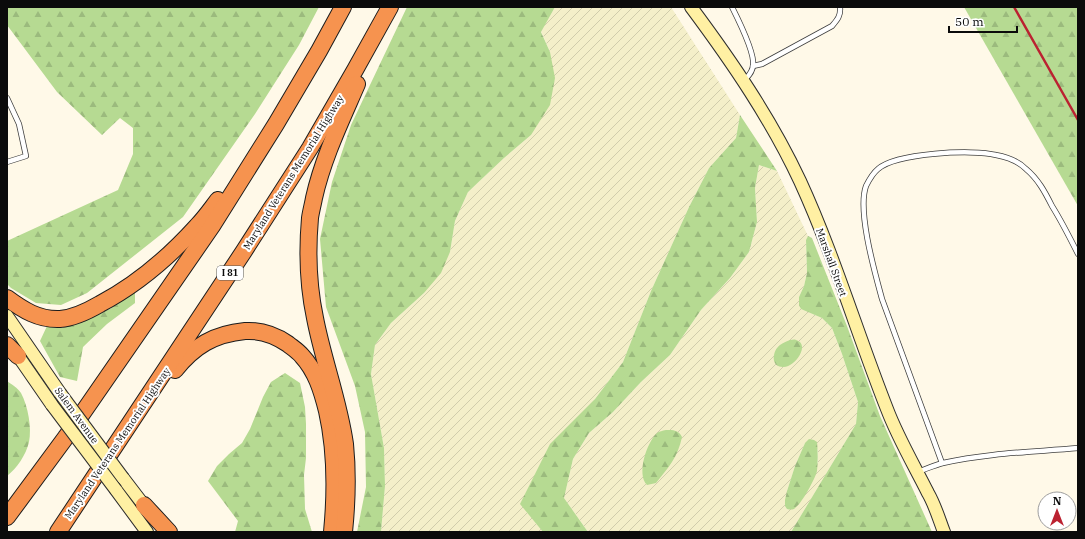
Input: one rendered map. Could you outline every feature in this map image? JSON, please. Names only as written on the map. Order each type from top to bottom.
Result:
[{"type":"highway","points":[[7,517],[66,437],[208,232],[276,124],[343,7]]},
{"type":"highway","points":[[344,532],[347,502],[345,443],[335,392],[315,319],[311,295],[308,244],[310,216],[324,163],[390,7]]},
{"type":"highway","name":"Maryland Veterans Memorial Highway","points":[[58,532],[244,251],[310,148],[390,7]]},
{"type":"highway","points":[[7,298],[20,308],[32,314],[45,318],[60,319],[76,316],[111,298],[141,278],[170,254],[198,225],[276,124]]},
{"type":"highway","points":[[117,443],[182,361],[206,342],[219,336],[250,331],[265,333],[280,339],[306,360],[318,380],[323,395],[329,421],[335,468],[335,501],[332,532]]},
{"type":"highway","points":[[7,501],[66,437]]},
{"type":"highway","points":[[144,505],[168,532]]},
{"type":"main road","name":"Marshall Street","points":[[691,7],[744,81],[774,131],[800,180],[820,228],[887,410],[929,494],[944,532]]},
{"type":"main road","name":"Salem Avenue","points":[[7,316],[60,393],[164,532]]},
{"type":"main road","name":"Salem Avenue","points":[[7,341],[12,350],[147,532]]},
{"type":"lane","points":[[732,7],[753,56],[754,66],[751,73],[744,81]]},
{"type":"lane","points":[[754,66],[762,64],[832,26],[841,12],[840,7]]},
{"type":"lane","points":[[7,98],[19,124],[26,156],[7,162]]},
{"type":"lane","points":[[942,463],[882,299],[874,271],[865,221],[864,199],[866,187],[871,176],[879,168],[894,161],[910,157],[974,152],[996,154],[1010,159],[1026,168],[1039,182],[1078,254]]},
{"type":"lane","points":[[917,472],[942,463],[970,458],[1000,454],[1078,448]]},
{"type":"shaded area","points":[[555,7],[671,7],[740,115],[736,138],[709,168],[689,207],[651,291],[623,362],[521,504],[543,532],[381,532],[385,486],[384,448],[371,374],[375,345],[391,323],[424,293],[450,252],[455,221],[468,192],[531,135],[550,52],[541,31]]},
{"type":"shaded area","points":[[759,165],[777,171],[808,236],[806,241],[807,273],[804,286],[799,297],[802,309],[822,318],[832,328],[858,402],[856,424],[791,532],[588,532],[564,498],[573,459],[589,433],[613,412],[641,382],[670,355],[701,310],[730,278],[749,252],[757,222],[755,188]],"holes":[[[805,443],[818,449],[818,463],[787,491],[795,466]]]},
{"type":"green space","points":[[7,7],[319,7],[299,45],[255,114],[183,217],[87,293],[61,305],[36,303],[7,284],[7,241],[118,190],[133,154],[133,128],[120,118],[102,135],[57,92],[7,25]]},
{"type":"green space","points":[[407,7],[555,7],[541,32],[550,52],[555,78],[550,105],[531,135],[468,192],[455,221],[450,252],[441,273],[424,293],[391,323],[375,345],[371,374],[384,448],[385,486],[381,532],[357,532],[366,487],[365,432],[355,386],[326,307],[320,239],[332,182],[351,125]]},
{"type":"green space","points":[[964,7],[1078,7],[1078,206]]},
{"type":"green space","points":[[740,115],[777,171],[759,165],[755,188],[757,222],[749,252],[730,278],[701,310],[670,355],[641,382],[613,412],[589,433],[573,459],[564,498],[588,532],[543,532],[520,504],[550,444],[595,399],[623,362],[651,291],[689,207],[709,168],[736,138]]},
{"type":"green space","points":[[808,236],[812,238],[847,326],[880,416],[932,532],[791,532],[856,424],[858,402],[832,328],[822,318],[801,309],[799,305],[799,297],[804,286],[807,273],[806,240]]},
{"type":"green space","points":[[135,290],[135,303],[107,324],[83,347],[77,381],[60,377],[40,341],[47,326],[62,328],[77,320],[110,309]]},
{"type":"green space","points":[[790,340],[800,342],[802,351],[792,364],[783,367],[779,366],[774,360],[775,351],[784,342]]},
{"type":"green space","points":[[285,373],[300,383],[305,407],[305,509],[312,532],[235,532],[238,521],[208,481],[217,466],[242,443],[250,429],[271,382]]},
{"type":"green space","points":[[7,381],[18,389],[26,404],[29,417],[30,436],[28,447],[18,465],[7,476]]},
{"type":"green space","points":[[673,430],[679,433],[682,437],[678,451],[672,462],[656,483],[647,485],[643,474],[644,458],[653,437],[660,431]]},
{"type":"green space","points":[[809,439],[817,442],[817,471],[799,505],[791,510],[787,509],[785,506],[785,500],[787,491],[795,466],[805,443]]},
{"type":"railway","points":[[1014,7],[1078,120]]}]
